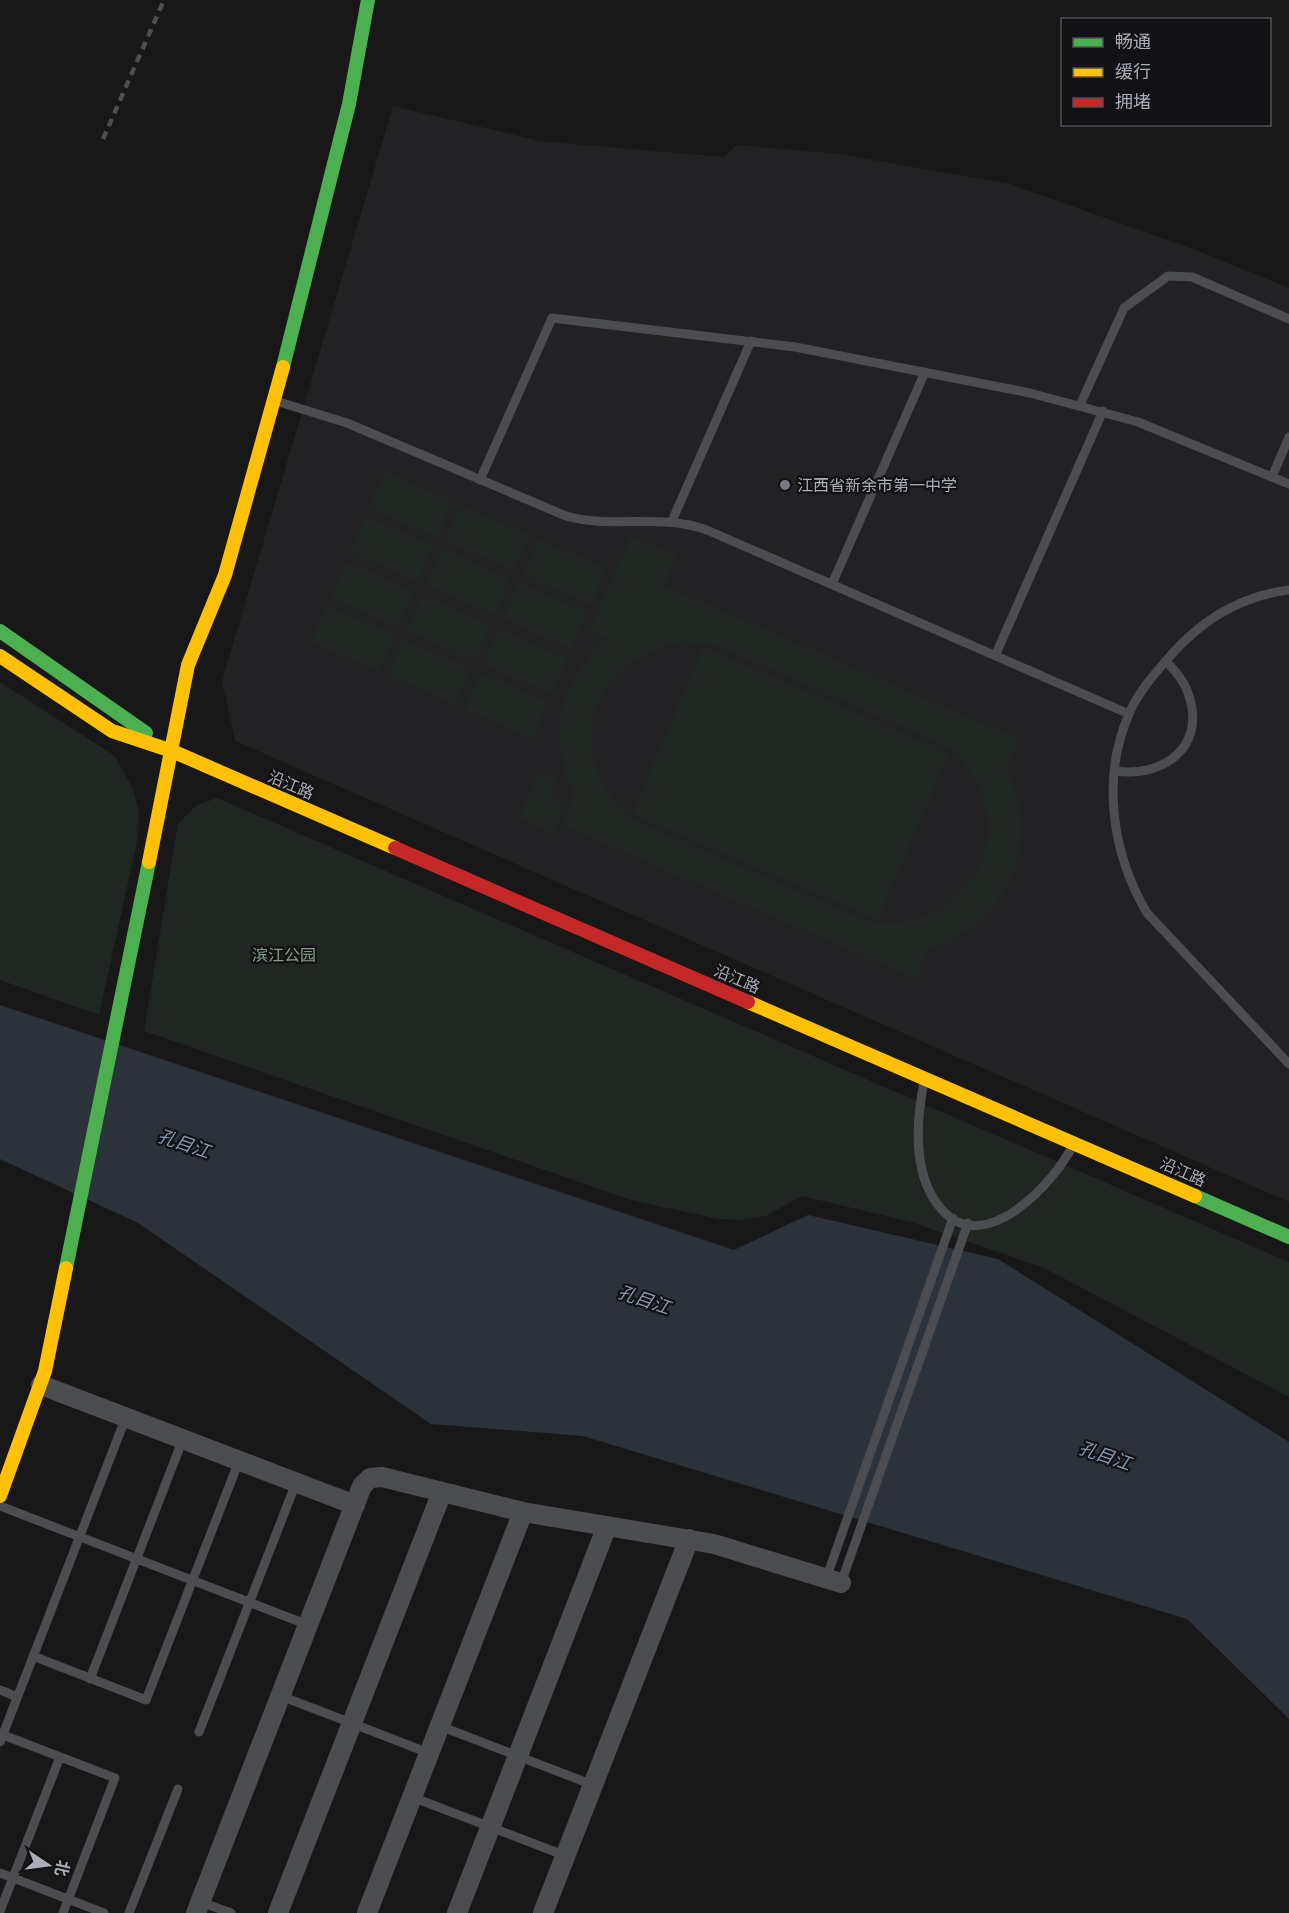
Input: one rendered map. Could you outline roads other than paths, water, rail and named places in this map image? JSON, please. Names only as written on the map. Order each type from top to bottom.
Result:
[{"type":"street","points":[[0,1496],[41,1385],[124,991],[188,665],[225,575],[274,400],[350,104],[368,0]]},
{"type":"street","name":"沿江路","points":[[0,631],[63,672],[172,751]]},
{"type":"street","name":"沿江路","points":[[0,656],[112,731],[172,751],[1289,1237]]},
{"type":"street","points":[[41,1385],[355,1505]]},
{"type":"street","points":[[198,1907],[362,1486],[370,1478],[382,1477],[523,1512],[689,1539],[738,1551],[834,1581]]},
{"type":"street","points":[[278,1913],[442,1492]]},
{"type":"street","points":[[367,1913],[523,1512]]},
{"type":"street","points":[[457,1913],[607,1526]]},
{"type":"street","points":[[543,1913],[689,1539]]},
{"type":"lane","points":[[1080,405],[1124,308],[1168,276],[1192,277],[1289,319]]},
{"type":"lane","points":[[480,480],[552,318],[751,341],[925,372],[1080,405],[1173,434],[1289,484]]},
{"type":"lane","points":[[672,521],[751,341]]},
{"type":"lane","points":[[832,584],[925,372]]},
{"type":"lane","points":[[274,400],[347,423],[578,520],[672,521],[707,530],[1129,714]]},
{"type":"lane","points":[[995,656],[1103,411]]},
{"type":"lane","points":[[1272,477],[1289,437]]},
{"type":"lane","points":[[1289,579],[1287,590],[1258,596],[1218,614],[1198,628],[1166,661],[1129,714],[1120,742],[1115,771],[1116,831],[1122,861],[1132,888],[1147,913],[1289,1064]]},
{"type":"lane","points":[[1115,771],[1143,773],[1164,766],[1181,749],[1187,739],[1192,717],[1189,696],[1180,678],[1166,661]]},
{"type":"lane","points":[[925,1078],[919,1119],[921,1158],[933,1195],[943,1211],[953,1218],[968,1223],[993,1221],[1024,1204],[1053,1178],[1074,1143]]},
{"type":"lane","points":[[834,1581],[838,1545],[953,1218]]},
{"type":"lane","points":[[834,1581],[853,1550],[968,1223]]},
{"type":"lane","points":[[63,1913],[115,1778],[1,1738],[126,1417]]},
{"type":"lane","points":[[90,1678],[183,1439]]},
{"type":"lane","points":[[33,1656],[146,1700],[239,1461]]},
{"type":"lane","points":[[200,1732],[296,1483]]},
{"type":"lane","points":[[0,1506],[308,1624]]},
{"type":"lane","points":[[0,1690],[18,1697]]},
{"type":"lane","points":[[280,1696],[429,1753]]},
{"type":"lane","points":[[440,1726],[593,1785]]},
{"type":"lane","points":[[0,1911],[60,1757]]},
{"type":"lane","points":[[129,1913],[178,1789]]},
{"type":"lane","points":[[412,1797],[566,1856]]},
{"type":"lane","points":[[0,1873],[104,1913]]},
{"type":"lane","points":[[198,1907],[231,1913]]},
{"type":"water","name":"孔目江","points":[[0,1005],[734,1250],[808,1215],[998,1259],[1289,1442],[1289,1719],[1187,1619],[583,1436],[431,1424],[138,1223],[0,1159]]},
{"type":"railway","points":[[103,139],[164,0]]},
{"type":"place","name":"江西省新余市第一中学","points":[[785,485]]},
{"type":"park label","name":"滨江公园","points":[[284,955]]}]
